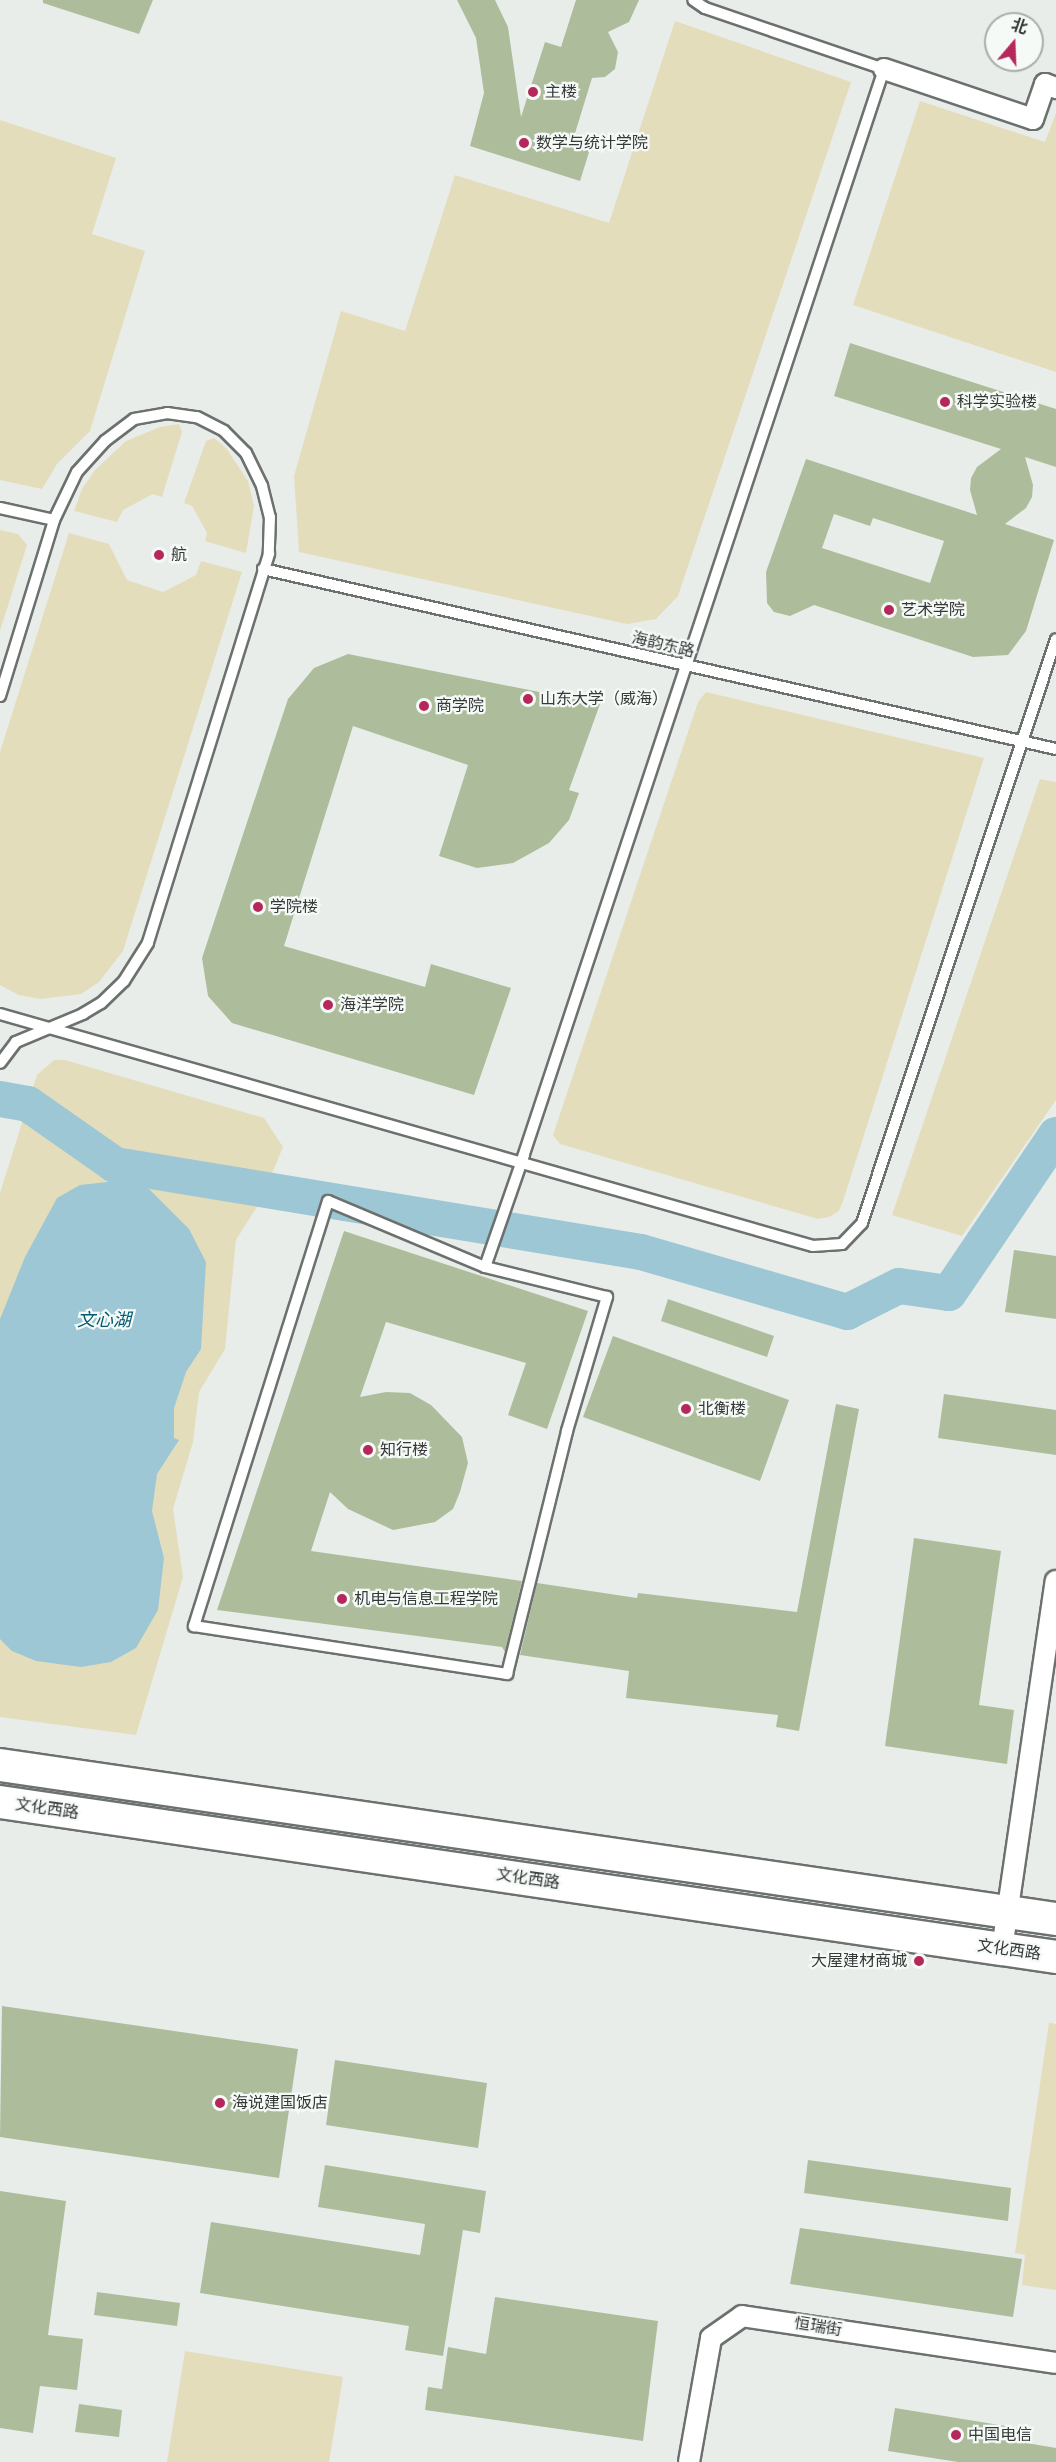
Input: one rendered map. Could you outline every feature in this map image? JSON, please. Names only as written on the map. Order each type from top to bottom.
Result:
[{"type":"main road","points":[[0,1765],[1056,1919]]},
{"type":"main road","name":"文化西路","points":[[0,1802],[1056,1957]]},
{"type":"street","points":[[884,69],[1033,119],[1045,84],[1056,88]]},
{"type":"street","points":[[1002,1949],[1056,1581]]},
{"type":"street","name":"恒瑞街","points":[[688,2462],[711,2338],[742,2316],[1056,2363]]},
{"type":"lane","points":[[485,1267],[884,69],[705,8],[693,0]]},
{"type":"lane","points":[[0,696],[54,520],[77,472],[105,441],[134,419],[167,413],[197,417],[224,431],[246,453],[262,486],[270,517],[269,554],[148,943],[124,981],[84,1014],[16,1042],[0,1063]]},
{"type":"lane","points":[[0,508],[54,520]]},
{"type":"lane","name":"海韵东路","points":[[263,569],[1056,749]]},
{"type":"lane","points":[[0,1012],[49,1029],[522,1159],[813,1246],[842,1244],[862,1223],[1056,639]]},
{"type":"lane","points":[[12,1017],[43,1022],[84,1014]]},
{"type":"lane","points":[[328,1201],[485,1267],[607,1297],[567,1431],[507,1674],[194,1626],[328,1201]]},
{"type":"shaded area","points":[[675,21],[851,82],[678,596],[656,619],[627,624],[299,552],[294,476],[341,311],[405,331],[455,175],[609,223]]},
{"type":"shaded area","points":[[920,101],[1045,142],[1056,113],[1056,372],[853,305]]},
{"type":"shaded area","points":[[0,120],[116,158],[92,234],[145,251],[90,431],[57,464],[42,489],[0,480]]},
{"type":"shaded area","points":[[179,424],[182,432],[162,497],[153,494],[123,510],[117,522],[74,511],[82,489],[95,470],[126,441],[160,427]]},
{"type":"shaded area","points":[[214,438],[226,448],[248,481],[254,506],[246,553],[205,541],[207,533],[192,506],[184,503],[206,441]]},
{"type":"shaded area","points":[[0,530],[18,534],[27,545],[0,631]]},
{"type":"shaded area","points":[[69,533],[109,544],[127,580],[163,592],[196,575],[201,561],[242,572],[123,951],[99,982],[81,994],[40,999],[19,995],[0,985],[0,752]]},
{"type":"shaded area","points":[[706,692],[984,758],[844,1198],[839,1211],[829,1217],[818,1219],[560,1144],[553,1135],[698,702]]},
{"type":"shaded area","points":[[1040,779],[1056,782],[1056,1100],[962,1236],[892,1215]]},
{"type":"shaded area","points":[[54,1060],[65,1060],[264,1118],[283,1147],[260,1202],[236,1240],[225,1349],[199,1392],[193,1442],[173,1509],[183,1577],[136,1735],[0,1717],[0,1193],[37,1075]]},
{"type":"shaded area","points":[[1049,2023],[1056,2024],[1056,2290],[1022,2285],[1025,2255],[1015,2253]]},
{"type":"shaded area","points":[[185,2351],[343,2377],[329,2462],[167,2462]]},
{"type":"water","name":"文心湖","points":[[125,1180],[147,1187],[189,1229],[206,1262],[201,1349],[186,1372],[174,1408],[174,1438],[179,1440],[157,1474],[152,1511],[164,1558],[158,1610],[136,1648],[111,1662],[81,1667],[36,1661],[12,1651],[0,1639],[0,1319],[25,1257],[57,1198],[80,1185]]},
{"type":"building","points":[[43,0],[153,0],[139,34],[43,3]]},
{"type":"building","name":"主楼","points":[[457,0],[495,0],[508,27],[521,117],[545,42],[561,47],[576,0],[639,0],[629,22],[608,32],[618,52],[615,69],[605,77],[592,78],[572,143],[590,149],[580,181],[470,146],[484,93],[476,38]]},
{"type":"building","points":[[850,343],[1056,409],[1056,467],[1025,457],[1033,485],[1032,497],[1026,508],[1005,524],[1054,540],[1026,631],[1008,655],[973,657],[814,605],[790,616],[774,612],[767,603],[766,572],[806,459],[977,515],[970,490],[971,478],[977,467],[1001,449],[834,396]],"holes":[[[834,514],[870,526],[873,518],[944,541],[930,583],[822,548]]]},
{"type":"building","name":"学院楼","points":[[348,654],[600,704],[569,790],[579,793],[569,820],[549,843],[513,863],[477,868],[439,856],[468,765],[353,726],[284,946],[425,987],[431,964],[511,988],[474,1095],[232,1023],[208,996],[202,958],[288,699],[314,668]]},
{"type":"building","name":"知行楼","points":[[344,1231],[588,1311],[547,1429],[508,1415],[526,1363],[386,1322],[360,1397],[386,1392],[410,1393],[431,1405],[462,1437],[468,1463],[460,1492],[453,1509],[435,1522],[393,1530],[348,1509],[330,1492],[311,1551],[522,1581],[505,1652],[502,1647],[217,1610]]},
{"type":"building","points":[[1014,1250],[1056,1256],[1056,1319],[1005,1312]]},
{"type":"building","points":[[668,1299],[774,1336],[767,1357],[661,1321]]},
{"type":"building","name":"北衡楼","points":[[613,1336],[789,1400],[760,1481],[583,1417]]},
{"type":"building","points":[[944,1394],[1056,1410],[1056,1455],[938,1438]]},
{"type":"building","points":[[836,1404],[859,1409],[799,1731],[776,1727],[778,1715],[626,1698],[629,1671],[520,1655],[537,1583],[637,1598],[638,1593],[797,1612]]},
{"type":"building","points":[[914,1538],[1001,1551],[979,1705],[1014,1710],[1007,1764],[885,1746]]},
{"type":"building","points":[[2,2006],[298,2049],[279,2178],[0,2137]]},
{"type":"building","points":[[335,2060],[487,2083],[478,2148],[326,2125]]},
{"type":"building","points":[[808,2160],[1011,2188],[1008,2221],[804,2193]]},
{"type":"building","points":[[325,2165],[486,2191],[480,2233],[463,2230],[443,2356],[405,2350],[409,2326],[200,2293],[211,2222],[420,2255],[425,2224],[318,2207]]},
{"type":"building","points":[[0,2191],[66,2201],[48,2335],[83,2339],[77,2390],[40,2386],[33,2433],[0,2428]]},
{"type":"building","points":[[800,2228],[1022,2259],[1013,2317],[790,2284]]},
{"type":"building","points":[[97,2292],[180,2303],[177,2326],[94,2315]]},
{"type":"building","points":[[495,2297],[658,2321],[643,2441],[425,2410],[428,2387],[442,2389],[448,2347],[486,2354]]},
{"type":"building","points":[[79,2404],[122,2410],[119,2437],[75,2432]]},
{"type":"building","name":"中国电信","points":[[895,2408],[1024,2429],[1021,2442],[1056,2448],[1056,2462],[958,2462],[888,2451]]},
{"type":"waterway","points":[[0,1099],[28,1104],[115,1165],[641,1252],[847,1312],[899,1286],[949,1293],[1056,1135]]},
{"type":"place","name":"主楼","points":[[533,92]]},
{"type":"place","name":"数学与统计学院","points":[[524,143]]},
{"type":"place","name":"科学实验楼","points":[[945,402]]},
{"type":"place","name":"航","points":[[159,555]]},
{"type":"place","name":"艺术学院","points":[[889,610]]},
{"type":"place","name":"山东大学（威海）","points":[[528,699]]},
{"type":"place","name":"商学院","points":[[424,706]]},
{"type":"place","name":"学院楼","points":[[258,907]]},
{"type":"place","name":"海洋学院","points":[[328,1005]]},
{"type":"place","name":"北衡楼","points":[[686,1409]]},
{"type":"place","name":"知行楼","points":[[368,1450]]},
{"type":"place","name":"机电与信息工程学院","points":[[342,1599]]},
{"type":"place","name":"大屋建材商城","points":[[919,1961]]},
{"type":"place","name":"海说建国饭店","points":[[220,2103]]},
{"type":"place","name":"中国电信","points":[[956,2435]]}]
